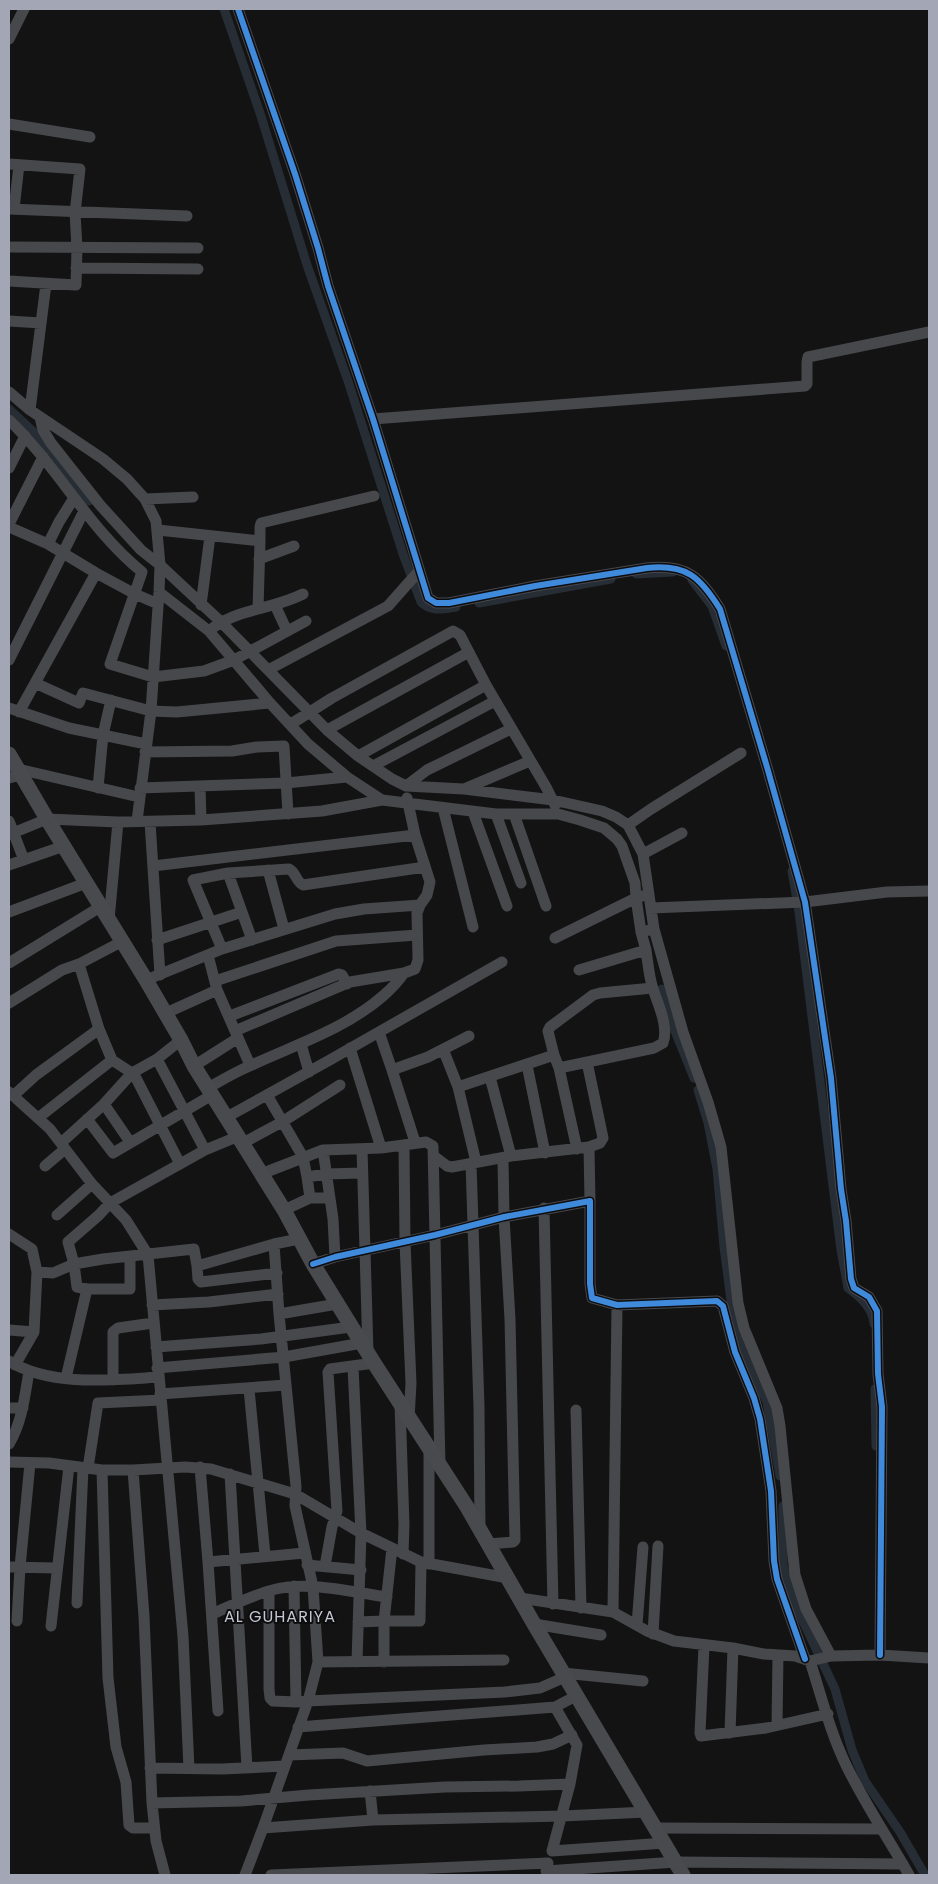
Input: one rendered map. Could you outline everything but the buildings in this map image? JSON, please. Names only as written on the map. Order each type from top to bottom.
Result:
[{"type":"main road","points":[[9,754],[16,774],[47,819],[122,942],[153,977],[166,1013],[194,1066],[284,1210],[337,1304],[489,1544],[576,1696],[684,1875]]},
{"type":"street","points":[[9,38],[24,9]]},
{"type":"street","points":[[238,9],[295,174],[335,311],[373,419],[419,571],[431,602],[442,604],[535,586],[648,568],[685,571],[706,587],[720,609],[767,767],[800,902],[831,1078],[851,1279],[854,1288],[869,1297],[877,1312],[878,1374],[882,1407],[880,1654]]},
{"type":"street","points":[[9,124],[90,136]]},
{"type":"street","points":[[9,281],[75,285],[77,248],[75,213],[80,170],[14,165],[11,209],[75,213],[188,216]]},
{"type":"street","points":[[9,247],[198,248]]},
{"type":"street","points":[[76,268],[198,269]]},
{"type":"street","points":[[30,410],[46,284]]},
{"type":"street","points":[[9,320],[41,323]]},
{"type":"street","points":[[373,419],[805,386],[807,384],[808,357],[929,332]]},
{"type":"street","points":[[9,392],[30,410],[119,471],[145,498],[153,512],[158,530],[159,593],[151,711],[137,821]]},
{"type":"street","points":[[40,417],[51,443],[129,538],[221,622],[327,730],[358,756],[406,786],[464,789],[553,800],[602,812],[616,817],[628,825],[643,854],[654,929],[683,1032],[708,1102],[721,1148],[738,1303],[744,1328],[777,1408],[793,1560],[799,1592],[806,1609],[828,1714],[846,1764],[880,1829],[909,1875]]},
{"type":"street","points":[[9,420],[43,457],[108,539],[142,572],[159,593],[209,631],[270,703],[308,744],[347,778],[382,800]]},
{"type":"street","points":[[9,468],[25,436]]},
{"type":"street","points":[[43,457],[9,525],[48,544],[135,594],[159,593]]},
{"type":"street","points":[[258,609],[261,523],[374,496]]},
{"type":"street","points":[[145,498],[193,497]]},
{"type":"street","points":[[48,544],[74,498]]},
{"type":"street","points":[[9,660],[86,513],[100,505]]},
{"type":"street","points":[[158,530],[260,541]]},
{"type":"street","points":[[201,605],[210,536]]},
{"type":"street","points":[[259,560],[294,546]]},
{"type":"street","points":[[268,670],[388,606],[419,571]]},
{"type":"street","points":[[142,572],[110,664],[153,678],[204,671],[234,660],[306,621]]},
{"type":"street","points":[[96,573],[35,683],[14,710],[146,748],[232,751],[257,747],[308,744]]},
{"type":"street","points":[[209,631],[221,622],[238,614],[276,605],[303,594]]},
{"type":"street","points":[[276,605],[287,631]]},
{"type":"street","points":[[290,724],[453,631],[460,635],[495,701],[553,800],[558,814]]},
{"type":"street","points":[[327,730],[469,652]]},
{"type":"street","points":[[35,683],[79,703],[83,693],[151,711],[177,712],[270,703]]},
{"type":"street","points":[[358,756],[486,685]]},
{"type":"street","points":[[98,788],[103,735],[111,700]]},
{"type":"street","points":[[373,766],[495,701]]},
{"type":"street","points":[[406,786],[427,770],[511,729]]},
{"type":"street","points":[[284,746],[288,814]]},
{"type":"street","points":[[628,825],[741,753]]},
{"type":"street","points":[[464,789],[530,761]]},
{"type":"street","points":[[16,774],[98,788],[140,792],[200,786],[286,783],[347,778]]},
{"type":"street","points":[[200,786],[201,820]]},
{"type":"street","points":[[194,1066],[237,1034],[352,981],[404,973],[414,969],[417,965],[418,913],[430,886],[407,804],[406,786]]},
{"type":"street","points":[[13,833],[47,819],[118,822],[201,820],[322,811],[382,800],[496,814],[558,814],[604,828],[617,839],[630,865],[635,883],[640,932],[646,950],[664,1031],[663,1043],[654,1048],[559,1068]]},
{"type":"street","points":[[443,808],[473,927]]},
{"type":"street","points":[[473,812],[506,906]]},
{"type":"street","points":[[496,814],[521,883]]},
{"type":"street","points":[[514,814],[546,906]]},
{"type":"street","points":[[9,821],[24,860]]},
{"type":"street","points":[[110,920],[118,822]]},
{"type":"street","points":[[150,822],[157,940],[153,977],[222,949],[346,912],[420,905]]},
{"type":"street","points":[[643,854],[682,833]]},
{"type":"street","points":[[153,866],[415,835]]},
{"type":"street","points":[[9,865],[64,846]]},
{"type":"street","points":[[222,949],[193,880],[228,873],[291,870],[303,885],[425,867]]},
{"type":"street","points":[[268,870],[284,930]]},
{"type":"street","points":[[228,873],[252,940]]},
{"type":"street","points":[[9,912],[86,883]]},
{"type":"street","points":[[651,908],[800,902],[886,892],[929,891]]},
{"type":"street","points":[[555,938],[636,898],[649,894]]},
{"type":"street","points":[[9,963],[100,907]]},
{"type":"street","points":[[157,940],[242,912]]},
{"type":"street","points":[[640,932],[654,929]]},
{"type":"street","points":[[166,1013],[216,986],[336,941],[417,935]]},
{"type":"street","points":[[9,1003],[62,970],[79,964],[122,942]]},
{"type":"street","points":[[579,970],[646,950]]},
{"type":"street","points":[[208,955],[216,986],[250,1065]]},
{"type":"street","points":[[227,1117],[502,962]]},
{"type":"street","points":[[79,964],[99,1029],[112,1060],[132,1073],[180,1164]]},
{"type":"street","points":[[87,1119],[113,1154],[130,1142],[186,1112],[210,1092],[250,1065],[338,1027],[359,1014],[394,986],[404,973]]},
{"type":"street","points":[[230,1016],[339,974],[342,974],[346,984]]},
{"type":"street","points":[[577,1149],[559,1068],[548,1031],[550,1027],[592,996],[600,993],[609,994],[653,988]]},
{"type":"street","points":[[99,1029],[11,1094],[38,1118],[63,1146],[92,1184],[126,1220],[148,1255],[186,1681],[189,1769]]},
{"type":"street","points":[[379,1032],[392,1070],[410,1144],[405,1242],[411,1383],[409,1419]]},
{"type":"street","points":[[392,1070],[469,1036]]},
{"type":"street","points":[[44,1166],[132,1073],[157,1059],[181,1040]]},
{"type":"street","points":[[301,1044],[309,1072]]},
{"type":"street","points":[[350,1048],[381,1148]]},
{"type":"street","points":[[443,1049],[458,1087],[473,1163],[480,1530]]},
{"type":"street","points":[[458,1087],[554,1055]]},
{"type":"street","points":[[157,1059],[206,1150]]},
{"type":"street","points":[[38,1118],[112,1060]]},
{"type":"street","points":[[434,1156],[450,1167],[507,1157],[577,1149],[600,1143],[603,1138],[586,1062]]},
{"type":"street","points":[[527,1065],[545,1152]]},
{"type":"street","points":[[489,1544],[513,1542],[515,1540],[510,1319],[504,1217],[507,1157],[490,1077]]},
{"type":"street","points":[[130,1256],[130,1289],[87,1289],[77,1287],[74,1264],[68,1242],[110,1203],[206,1150],[241,1140],[282,1122],[340,1085]]},
{"type":"street","points":[[266,1095],[303,1157],[310,1198]]},
{"type":"street","points":[[104,1104],[130,1142]]},
{"type":"street","points":[[262,1174],[323,1150],[381,1148],[431,1143],[433,1146],[440,1467]]},
{"type":"street","points":[[589,1147],[591,1295],[596,1300],[617,1305],[650,1305],[710,1300],[717,1301],[722,1306],[736,1352],[760,1418],[771,1491],[774,1561],[777,1579],[817,1658]]},
{"type":"street","points":[[362,1149],[368,1354]]},
{"type":"street","points":[[323,1150],[333,1218],[335,1257]]},
{"type":"street","points":[[307,1177],[326,1174],[362,1173]]},
{"type":"street","points":[[58,1215],[92,1184]]},
{"type":"street","points":[[284,1210],[310,1198],[330,1198]]},
{"type":"street","points":[[313,1264],[473,1224],[544,1208],[590,1201]]},
{"type":"street","points":[[544,1208],[553,1604]]},
{"type":"street","points":[[9,1234],[32,1249],[37,1272],[34,1332],[12,1363],[29,1371],[66,1378],[113,1380],[284,1358],[368,1354]]},
{"type":"street","points":[[197,1266],[274,1244],[299,1239]]},
{"type":"street","points":[[245,1875],[274,1798],[298,1727],[302,1702],[318,1662],[313,1587],[295,1506],[296,1486],[274,1244]]},
{"type":"street","points":[[37,1272],[54,1273],[74,1264],[194,1249],[198,1279],[202,1282],[277,1273]]},
{"type":"street","points":[[66,1378],[87,1289]]},
{"type":"street","points":[[152,1305],[209,1302],[278,1294]]},
{"type":"street","points":[[279,1314],[337,1304]]},
{"type":"street","points":[[613,1612],[617,1305]]},
{"type":"street","points":[[113,1380],[112,1332],[118,1328],[153,1323]]},
{"type":"street","points":[[156,1347],[282,1336],[352,1327]]},
{"type":"street","points":[[9,1330],[34,1332]]},
{"type":"street","points":[[325,1566],[337,1510],[328,1372],[330,1369],[353,1367],[368,1354]]},
{"type":"street","points":[[353,1367],[362,1533],[357,1662]]},
{"type":"street","points":[[9,1444],[16,1431],[23,1408],[29,1371]]},
{"type":"street","points":[[77,1604],[86,1468],[98,1403],[286,1385]]},
{"type":"street","points":[[249,1389],[264,1555]]},
{"type":"street","points":[[400,1404],[404,1525],[403,1554]]},
{"type":"street","points":[[9,1408],[23,1408]]},
{"type":"street","points":[[576,1410],[581,1608]]},
{"type":"street","points":[[358,1622],[420,1621],[425,1563],[429,1450]]},
{"type":"street","points":[[9,1462],[102,1470],[200,1467],[295,1494],[362,1533],[425,1563],[508,1578]]},
{"type":"street","points":[[17,1621],[14,1567],[30,1463]]},
{"type":"street","points":[[50,1626],[69,1466]]},
{"type":"street","points":[[200,1467],[218,1711]]},
{"type":"street","points":[[102,1470],[108,1678],[114,1736],[125,1779],[129,1825],[132,1828],[154,1828]]},
{"type":"street","points":[[132,1470],[144,1616],[154,1828],[165,1875]]},
{"type":"street","points":[[230,1474],[247,1768]]},
{"type":"street","points":[[653,1634],[658,1546]]},
{"type":"street","points":[[637,1625],[643,1547]]},
{"type":"street","points":[[384,1662],[384,1621],[392,1548]]},
{"type":"street","points":[[208,1562],[264,1555],[304,1553]]},
{"type":"street","points":[[307,1565],[360,1570]]},
{"type":"street","points":[[14,1567],[56,1568]]},
{"type":"street","points":[[212,1614],[269,1591],[294,1586],[387,1597]]},
{"type":"street","points":[[294,1586],[302,1702]]},
{"type":"street","points":[[269,1591],[269,1694],[273,1701],[302,1702],[506,1692],[540,1688],[552,1684],[564,1675],[643,1681]]},
{"type":"street","points":[[520,1598],[613,1612],[653,1634],[674,1642],[817,1658],[880,1654],[929,1658]]},
{"type":"street","points":[[534,1624],[601,1635]]},
{"type":"street","points":[[704,1646],[700,1735],[730,1734],[828,1714]]},
{"type":"street","points":[[730,1734],[733,1648]]},
{"type":"street","points":[[777,1725],[778,1655]]},
{"type":"street","points":[[318,1662],[504,1660]]},
{"type":"street","points":[[298,1727],[555,1708],[576,1696]]},
{"type":"street","points":[[547,1870],[563,1816],[577,1752],[577,1745],[572,1735],[555,1708]]},
{"type":"street","points":[[150,1768],[247,1768],[287,1760],[343,1753],[367,1761],[484,1750],[537,1748],[553,1744],[572,1735]]},
{"type":"street","points":[[152,1803],[274,1798],[445,1787],[509,1787],[570,1784]]},
{"type":"street","points":[[370,1791],[373,1820]]},
{"type":"street","points":[[263,1828],[373,1820],[563,1816],[646,1812]]},
{"type":"street","points":[[656,1828],[880,1829]]},
{"type":"street","points":[[552,1851],[665,1843]]},
{"type":"street","points":[[271,1875],[547,1870],[676,1862],[902,1864]]},
{"type":"waterway","points":[[224,9],[260,113],[307,265],[349,384],[403,554],[421,602],[433,609],[456,607]]},
{"type":"waterway","points":[[9,409],[37,435],[89,501]]},
{"type":"waterway","points":[[636,574],[673,572]]},
{"type":"waterway","points":[[479,603],[611,579]]},
{"type":"waterway","points":[[692,580],[712,606],[726,646]]},
{"type":"waterway","points":[[792,871],[799,912],[841,1250],[848,1288],[866,1303],[874,1324]]},
{"type":"waterway","points":[[662,989],[671,1021],[694,1078]]},
{"type":"waterway","points":[[698,1090],[708,1123],[717,1169],[732,1308],[746,1358],[767,1402],[780,1476]]},
{"type":"waterway","points":[[875,1389],[876,1446]]},
{"type":"waterway","points":[[783,1506],[783,1565],[793,1600],[835,1689],[852,1750],[865,1781],[900,1832],[925,1875]]},
{"type":"cycle path","points":[[238,9],[295,174],[328,286],[373,419],[428,598],[436,603],[449,603],[535,586],[661,567],[672,568],[691,575],[706,589],[720,609],[805,902],[831,1078],[851,1279],[854,1288],[869,1297],[877,1311],[878,1374],[882,1407],[880,1655]]},
{"type":"cycle path","points":[[313,1264],[335,1257],[435,1235],[504,1217],[590,1201],[590,1284],[592,1298],[617,1305],[717,1301],[723,1306],[735,1352],[754,1398],[760,1419],[771,1491],[774,1561],[777,1579],[805,1659]]},
{"type":"district","name":"AL GUHARIYA","points":[[280,1616]]}]
